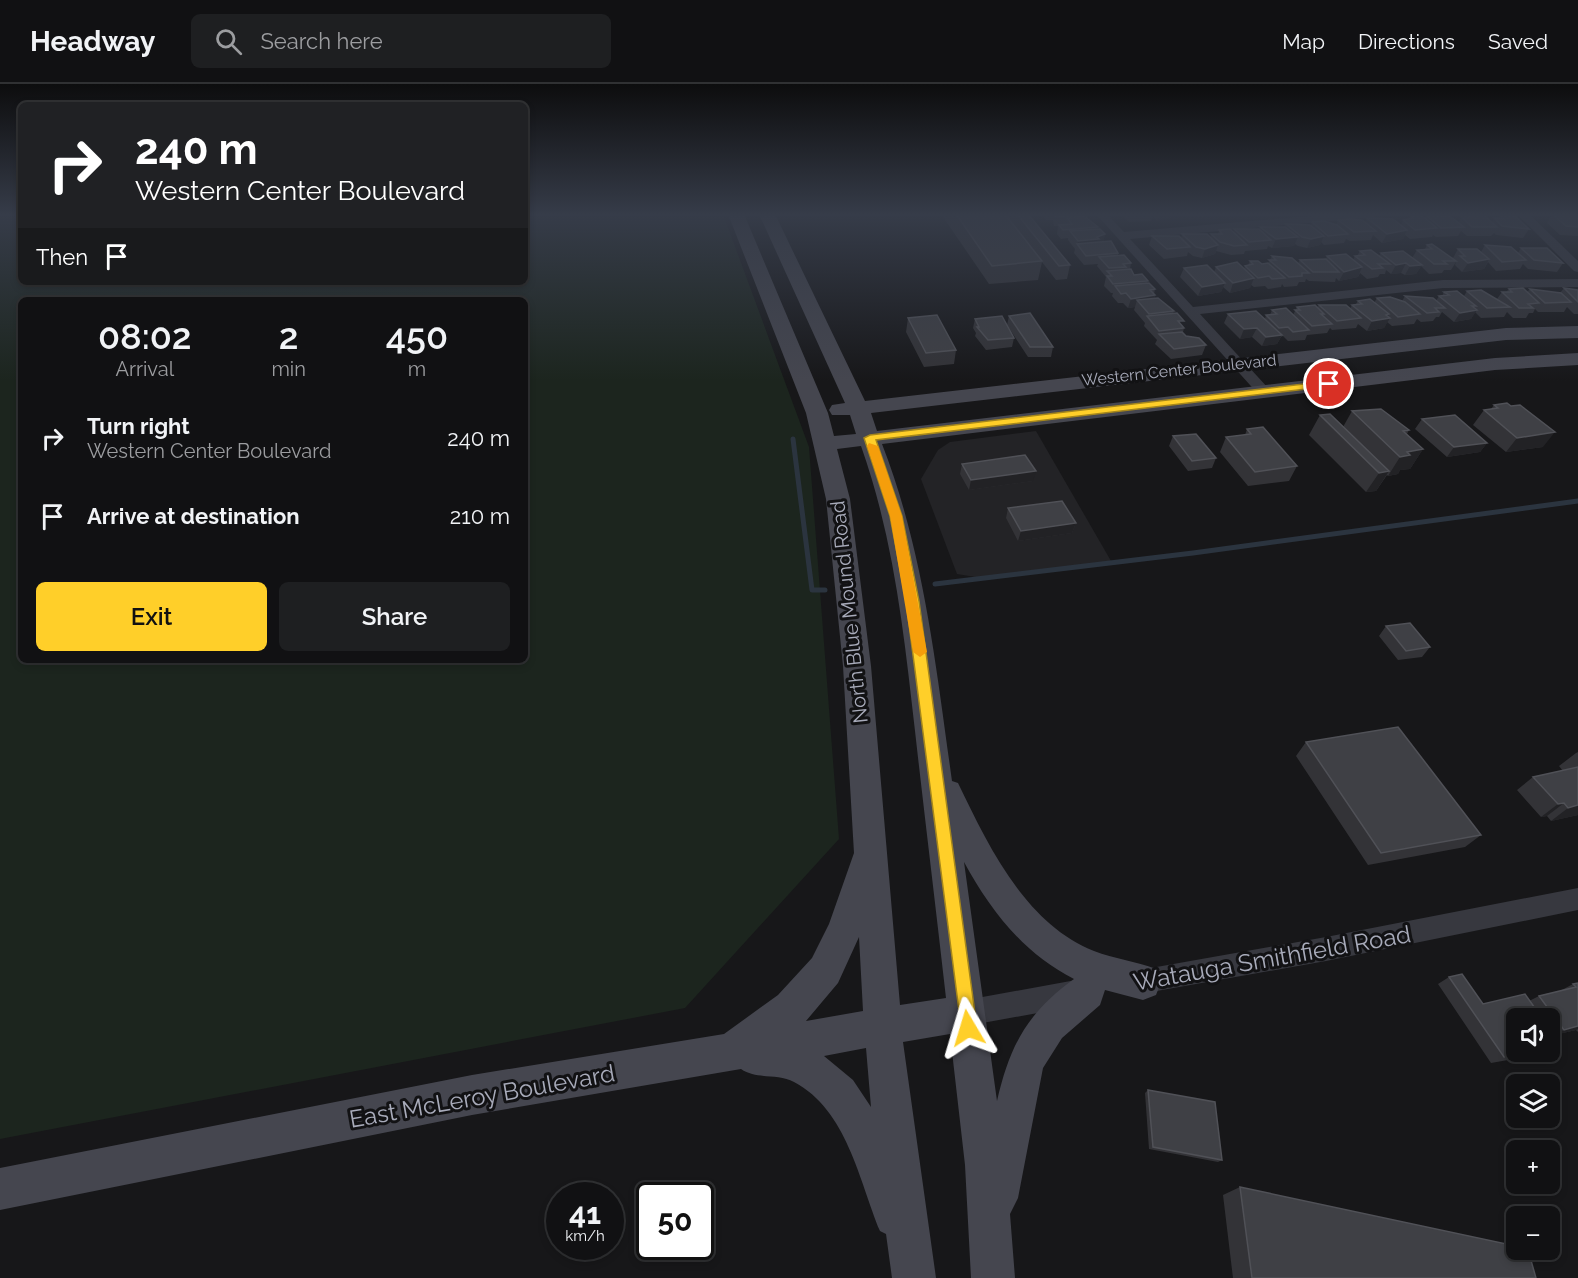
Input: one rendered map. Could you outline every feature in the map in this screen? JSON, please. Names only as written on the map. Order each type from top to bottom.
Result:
[{"type":"main road","name":"North Blue Mound Road","points":[[759,270],[817,413],[838,499],[857,666],[872,843],[882,1027],[912,1264]]},
{"type":"main road","points":[[793,270],[870,438],[889,492],[902,542],[918,638],[966,1013],[992,1227],[993,1278]]},
{"type":"main road","name":"Western Center Boulevard","points":[[817,413],[1506,334],[1578,332]]},
{"type":"main road","name":"Western Center Boulevard","points":[[825,444],[1016,419],[1264,392],[1495,363],[1578,359]]},
{"type":"main road","points":[[1016,419],[1010,409],[1013,402],[1074,391],[1094,380]]},
{"type":"main road","points":[[933,755],[954,810],[997,886],[1038,936],[1084,965],[1143,982]]},
{"type":"main road","points":[[723,1055],[768,1028],[795,1007],[816,985],[841,944],[872,843]]},
{"type":"main road","points":[[992,1227],[1024,1068],[1030,1050],[1048,1023],[1087,992]]},
{"type":"main road","name":"East McLeroy Boulevard","points":[[0,1188],[472,1095],[966,1013]]},
{"type":"main road","points":[[723,1055],[786,1059],[804,1065],[828,1084],[852,1114],[912,1264]]},
{"type":"street","points":[[1152,270],[1264,392]]},
{"type":"street","points":[[1191,311],[1443,284],[1578,283]]},
{"type":"street","name":"Watauga Smithfield Road","points":[[966,1013],[1143,982],[1578,899]]},
{"type":"shaded area","points":[[0,270],[18,270],[18,285],[528,285],[528,270],[744,270],[809,447],[839,839],[685,1008],[0,1139]]},
{"type":"shaded area","points":[[1036,431],[1111,561],[988,579],[957,574],[921,479],[938,450],[950,442]]},
{"type":"building","points":[[1131,270],[1134,275],[1142,274],[1148,281],[1113,284],[1107,276],[1112,276],[1107,271]]},
{"type":"building","points":[[1186,270],[1212,270],[1225,283],[1202,287]]},
{"type":"building","points":[[1219,270],[1245,270],[1254,278],[1233,283]]},
{"type":"building","points":[[1249,270],[1276,270],[1285,278],[1272,279],[1269,276],[1258,278]]},
{"type":"building","points":[[1280,270],[1305,270],[1309,273],[1302,273],[1302,276],[1289,277]]},
{"type":"building","points":[[1311,270],[1337,270],[1339,272],[1313,272]]},
{"type":"building","points":[[1149,283],[1155,289],[1150,290],[1155,295],[1131,299],[1126,293],[1121,294],[1115,286]]},
{"type":"building","points":[[1523,288],[1539,303],[1528,304],[1533,308],[1519,308],[1502,292],[1512,292],[1509,289]]},
{"type":"building","points":[[1564,288],[1578,290],[1578,302]]},
{"type":"building","points":[[1530,289],[1561,293],[1571,302],[1545,303]]},
{"type":"building","points":[[1481,290],[1510,307],[1487,308],[1467,291]]},
{"type":"building","points":[[1457,291],[1476,306],[1472,306],[1477,310],[1460,313],[1439,296],[1449,295],[1444,292]]},
{"type":"building","points":[[1405,296],[1433,298],[1445,308],[1435,308],[1439,312],[1427,313]]},
{"type":"building","points":[[1390,297],[1405,302],[1420,314],[1398,317],[1377,298]]},
{"type":"building","points":[[1158,298],[1174,311],[1149,314],[1137,300]]},
{"type":"building","points":[[1370,299],[1389,314],[1386,315],[1390,318],[1372,321],[1352,305],[1362,304],[1358,301]]},
{"type":"building","points":[[1315,305],[1332,324],[1312,326],[1295,310],[1300,310],[1297,307]]},
{"type":"building","points":[[1319,305],[1346,305],[1361,318],[1337,321]]},
{"type":"building","points":[[1286,308],[1309,330],[1293,332],[1288,327],[1279,328],[1266,315],[1277,314],[1272,310]]},
{"type":"building","points":[[1256,311],[1282,335],[1266,337],[1257,328],[1244,329],[1228,314]]},
{"type":"building","points":[[1030,313],[1053,347],[1030,347],[1009,316]]},
{"type":"building","points":[[1177,313],[1184,321],[1178,321],[1184,328],[1159,331],[1147,316]]},
{"type":"building","points":[[937,315],[956,350],[926,353],[908,318]]},
{"type":"building","points":[[1002,316],[1014,338],[988,340],[977,327],[979,327],[975,319]]},
{"type":"building","points":[[1182,332],[1186,336],[1199,338],[1206,345],[1174,349],[1159,334]]},
{"type":"building","points":[[1507,403],[1511,406],[1520,405],[1555,432],[1517,438],[1484,410],[1498,408],[1494,405]]},
{"type":"building","points":[[1381,409],[1409,430],[1403,431],[1423,449],[1407,452],[1410,455],[1400,457],[1352,411]]},
{"type":"building","points":[[1330,414],[1389,471],[1379,473],[1320,415]]},
{"type":"building","points":[[1455,415],[1487,443],[1454,447],[1422,419]]},
{"type":"building","points":[[1263,427],[1297,466],[1255,472],[1226,437],[1251,434],[1247,429]]},
{"type":"building","points":[[1196,434],[1216,458],[1192,461],[1173,436]]},
{"type":"building","points":[[1025,455],[1036,471],[971,480],[962,464]]},
{"type":"building","points":[[1062,501],[1076,523],[1021,531],[1008,508]]},
{"type":"building","points":[[1410,623],[1430,647],[1406,651],[1386,626]]},
{"type":"building","points":[[1398,727],[1481,835],[1381,853],[1306,742]]},
{"type":"building","points":[[1578,767],[1578,805],[1568,808],[1564,803],[1558,804],[1533,777]]},
{"type":"building","points":[[1462,974],[1483,1004],[1525,994],[1535,1008],[1506,1008],[1506,1057],[1504,1057],[1449,977]]},
{"type":"building","points":[[1578,983],[1578,1026],[1564,1030],[1560,1025],[1560,1008],[1548,1008],[1539,996],[1576,987],[1573,984]]},
{"type":"building","points":[[1148,1090],[1215,1102],[1222,1160],[1153,1147]]},
{"type":"building","points":[[1240,1187],[1506,1244],[1506,1260],[1531,1260],[1536,1278],[1252,1278]]},
{"type":"waterway","points":[[793,439],[812,590],[825,590]]},
{"type":"waterway","points":[[935,584],[1193,553],[1578,501]]},
{"type":"slow traffic","points":[[873,446],[889,492],[902,542],[920,652]]},
{"type":"route","points":[[968,1028],[913,601],[896,516],[870,438],[1016,419],[1329,384]]}]
